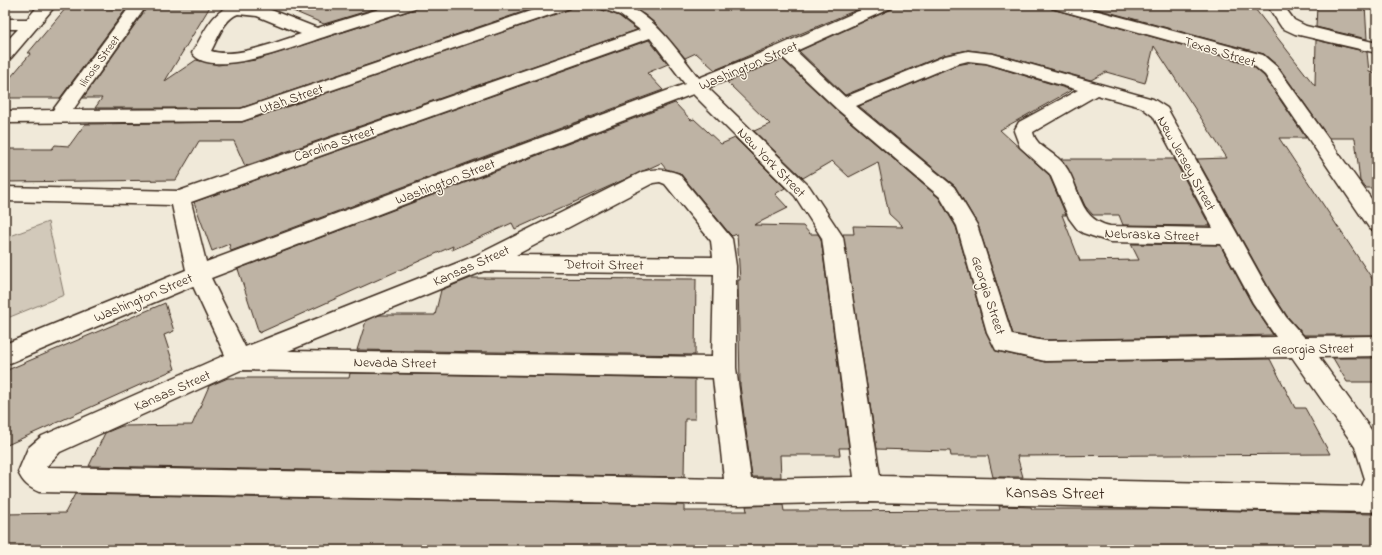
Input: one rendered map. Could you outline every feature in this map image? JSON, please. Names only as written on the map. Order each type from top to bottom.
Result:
[{"type":"street","points":[[5,54],[48,5]]},
{"type":"street","name":"Ilinois Street","points":[[59,116],[139,5]]},
{"type":"street","points":[[316,34],[254,8],[229,11],[223,17],[201,53],[212,58],[233,57],[277,49],[316,34],[405,5]]},
{"type":"street","name":"Utah Street","points":[[5,117],[242,115],[564,5]]},
{"type":"street","name":"New York Street","points":[[606,5],[626,12],[653,31],[696,86],[802,191],[832,237],[870,489]]},
{"type":"street","name":"Washington Street","points":[[5,355],[198,274],[696,86],[784,50],[885,5]]},
{"type":"street","name":"Texas Street","points":[[1058,5],[1257,59],[1271,71],[1377,223]]},
{"type":"street","points":[[1275,5],[1288,24],[1295,27],[1377,48]]},
{"type":"street","points":[[5,24],[32,24]]},
{"type":"street","name":"Carolina Street","points":[[5,194],[180,198],[653,31]]},
{"type":"street","name":"Georgia Street","points":[[784,50],[843,105],[947,192],[967,225],[999,332],[1004,343],[1045,351],[1377,346]]},
{"type":"street","name":"New Jersey Street","points":[[843,105],[950,60],[968,56],[987,58],[1147,103],[1160,112],[1274,319],[1285,334],[1299,348],[1366,442],[1375,486]]},
{"type":"street","name":"Nebraska Street","points":[[1095,88],[1026,127],[1023,131],[1023,136],[1027,143],[1056,168],[1079,217],[1085,225],[1096,231],[1110,234],[1228,236]]},
{"type":"street","name":"Kansas Street","points":[[739,492],[724,368],[725,266],[721,239],[672,178],[661,175],[649,177],[483,262],[239,360],[51,444],[37,457],[30,472],[39,479],[739,492],[870,489],[1375,486]]},
{"type":"street","points":[[180,198],[198,274],[239,360]]},
{"type":"street","name":"Detroit Street","points":[[483,262],[725,266]]},
{"type":"street","name":"Nevada Street","points":[[239,360],[724,368]]},
{"type":"shaded area","points":[[48,222],[64,295],[5,319],[5,238]]},
{"type":"building","points":[[158,5],[211,5],[165,81],[196,60],[218,65],[256,60],[415,9],[418,5],[543,5],[241,108],[95,108],[102,98],[83,98],[146,9],[156,9]]},
{"type":"building","points":[[279,5],[387,5],[324,24]]},
{"type":"building","points":[[573,5],[597,5],[600,9],[619,16],[637,30],[245,166],[234,141],[199,141],[176,180],[5,182],[5,149],[52,149],[55,145],[69,146],[85,124],[242,122],[570,9]]},
{"type":"building","points":[[626,5],[868,5],[715,70],[696,53],[685,58],[656,24],[645,15]]},
{"type":"building","points":[[894,5],[1049,5],[1052,9],[1250,64],[1264,76],[1306,138],[1279,138],[1377,286],[1377,335],[1304,335],[1287,316],[1270,290],[1197,159],[1227,158],[1154,46],[1145,83],[1106,72],[1091,80],[993,53],[968,50],[944,55],[845,95],[799,51],[892,9]]},
{"type":"building","points":[[1082,5],[1252,5],[1315,86],[1316,40],[1367,52],[1369,72],[1377,74],[1377,188],[1366,188],[1360,181],[1355,138],[1329,138],[1278,66],[1264,54]]},
{"type":"building","points":[[1317,5],[1365,5],[1367,39],[1316,27]]},
{"type":"building","points":[[66,8],[126,9],[60,98],[5,98],[5,84],[31,53],[28,53]]},
{"type":"building","points":[[649,40],[668,64],[647,73],[663,90],[231,251],[229,244],[212,251],[194,202]]},
{"type":"building","points":[[782,59],[836,110],[939,198],[956,227],[986,332],[996,351],[1045,362],[1270,359],[1295,408],[1305,408],[1330,454],[1017,456],[1023,477],[993,477],[988,456],[951,456],[950,451],[877,449],[843,234],[854,234],[853,226],[903,227],[889,214],[878,162],[849,177],[832,161],[803,178],[754,131],[770,124],[727,82]]},
{"type":"building","points":[[968,63],[986,64],[1072,90],[1000,130],[1049,175],[1066,215],[1062,215],[1080,261],[1139,260],[1131,244],[1220,245],[1252,304],[1273,335],[1045,340],[1013,334],[978,225],[955,186],[859,106],[956,65]]},
{"type":"building","points":[[675,103],[691,120],[694,119],[721,144],[735,138],[785,188],[775,194],[788,208],[754,225],[803,226],[810,234],[818,234],[821,239],[849,448],[839,448],[840,455],[780,455],[781,477],[752,477],[740,385],[738,280],[740,280],[737,234],[732,236],[729,233],[680,173],[666,169],[661,163],[515,229],[512,223],[452,250],[453,246],[259,333],[238,269]]},
{"type":"building","points":[[1061,159],[1174,159],[1210,226],[1123,225],[1119,215],[1093,215],[1085,206],[1068,168]]},
{"type":"building","points":[[471,278],[696,279],[695,355],[357,350],[366,321],[379,315],[435,315],[441,290]]},
{"type":"building","points":[[165,303],[174,331],[164,335],[175,369],[5,446],[5,371]]},
{"type":"building","points":[[1333,358],[1377,358],[1377,382],[1347,382]]},
{"type":"building","points":[[350,373],[695,379],[695,419],[685,419],[684,477],[89,466],[105,433],[122,426],[192,425],[209,386],[228,378],[349,378]]},
{"type":"building","points":[[75,494],[684,505],[684,511],[747,511],[746,506],[783,505],[784,511],[1000,510],[999,506],[1031,507],[1032,509],[1158,509],[1371,514],[1377,512],[1377,550],[5,550],[5,514],[65,513]]}]
